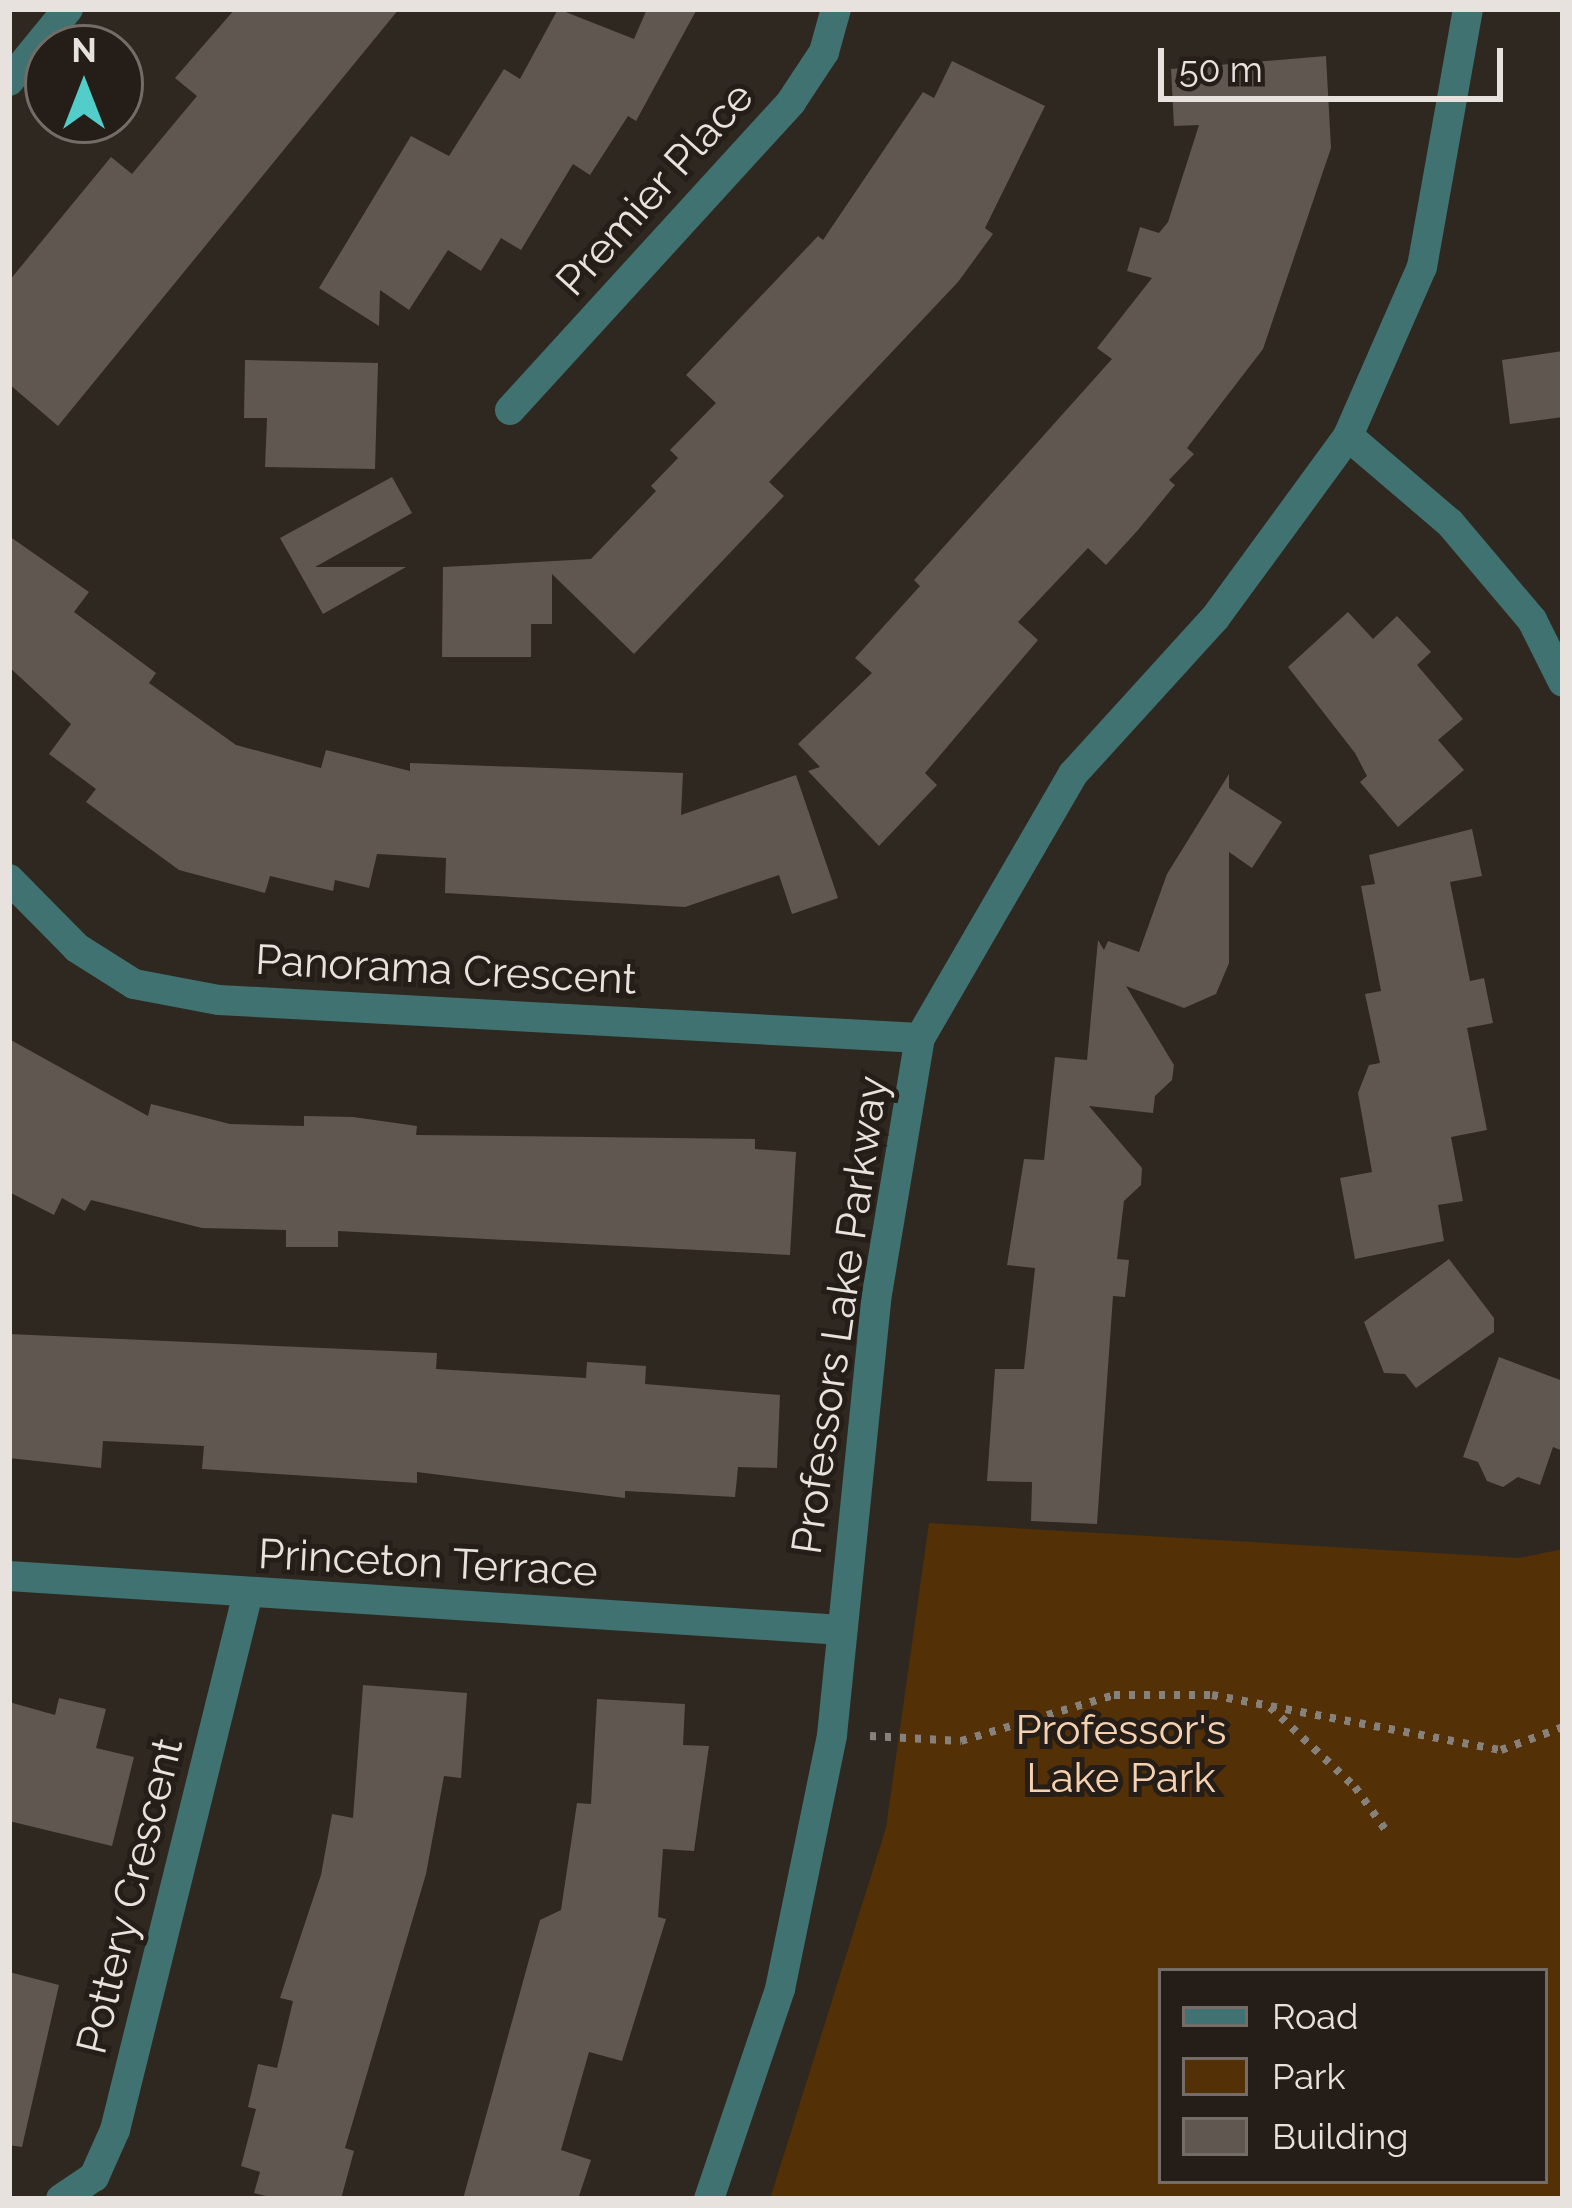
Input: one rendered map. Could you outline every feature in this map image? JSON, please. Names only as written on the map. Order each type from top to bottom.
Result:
[{"type":"street","points":[[9,81],[68,9]]},
{"type":"street","name":"Premier Place","points":[[510,410],[791,102],[824,52],[836,9]]},
{"type":"street","name":"Professors Lake Parkway","points":[[709,2199],[780,1989],[832,1735],[876,1300],[920,1038],[1073,774],[1215,619],[1348,436],[1422,267],[1468,9]]},
{"type":"street","points":[[1348,436],[1450,523],[1532,620],[1563,682]]},
{"type":"street","name":"Panorama Crescent","points":[[9,879],[77,948],[134,984],[219,1000],[920,1038]]},
{"type":"street","name":"Princeton Terrace","points":[[9,1576],[842,1630]]},
{"type":"street","name":"Pottery Crescent","points":[[61,2199],[94,2177],[115,2130],[248,1593]]},
{"type":"path","points":[[832,1735],[961,1741],[1114,1695],[1212,1696],[1501,1750],[1563,1727]]},
{"type":"path","points":[[1269,1706],[1355,1787],[1385,1829]]},
{"type":"green space","name":"Professor's Lake Park","points":[[929,1523],[1519,1558],[1563,1549],[1563,2199],[770,2199],[886,1828]]},
{"type":"building","points":[[235,9],[399,9],[58,426],[9,384],[9,281],[111,157],[132,174],[197,96],[175,78]]},
{"type":"building","points":[[558,9],[634,39],[647,9],[697,9],[636,121],[628,116],[590,175],[573,164],[521,250],[501,238],[481,271],[448,250],[409,310],[380,290],[379,326],[319,288],[411,136],[449,156],[504,69],[520,79]]},
{"type":"building","points":[[1326,56],[1331,148],[1263,349],[1187,448],[1194,454],[1169,480],[1175,485],[1138,530],[1106,565],[1088,548],[1018,622],[1038,640],[925,773],[937,785],[879,846],[808,771],[820,767],[798,744],[872,673],[855,658],[920,586],[914,580],[1112,359],[1097,348],[1152,278],[1127,271],[1140,227],[1159,233],[1168,222],[1199,125],[1174,126],[1171,69]]},
{"type":"building","points":[[952,61],[1045,106],[985,228],[993,234],[958,282],[769,482],[784,496],[634,654],[552,574],[552,624],[531,624],[531,657],[442,657],[443,567],[591,559],[656,491],[651,486],[678,458],[670,450],[716,403],[686,375],[818,236],[823,240],[923,92],[934,98]]},
{"type":"building","points":[[1563,351],[1563,417],[1510,424],[1502,360]]},
{"type":"building","points":[[245,360],[378,363],[375,469],[265,467],[267,418],[244,418]]},
{"type":"building","points":[[392,477],[412,513],[315,567],[406,567],[323,614],[280,538]]},
{"type":"building","points":[[9,536],[89,592],[74,612],[156,673],[149,683],[236,745],[321,768],[326,750],[410,771],[410,763],[683,773],[681,815],[796,775],[838,898],[792,914],[779,875],[685,907],[445,893],[446,858],[377,854],[369,888],[335,880],[333,891],[270,876],[265,893],[179,870],[86,802],[96,789],[49,754],[71,724],[9,667]]},
{"type":"building","points":[[1348,612],[1373,639],[1397,616],[1431,652],[1417,665],[1463,719],[1438,740],[1464,770],[1398,827],[1360,782],[1367,776],[1355,753],[1288,667]]},
{"type":"building","points":[[1229,774],[1229,788],[1282,822],[1252,868],[1229,852],[1229,963],[1216,994],[1184,1008],[1126,986],[1174,1065],[1172,1080],[1155,1096],[1153,1113],[1089,1106],[1142,1168],[1141,1185],[1124,1201],[1117,1259],[1129,1260],[1125,1297],[1113,1296],[1097,1524],[1031,1521],[1032,1482],[987,1481],[995,1369],[1024,1369],[1035,1268],[1007,1265],[1024,1159],[1044,1160],[1055,1057],[1087,1060],[1098,940],[1104,950],[1108,941],[1139,952],[1167,874]]},
{"type":"building","points":[[1472,829],[1482,876],[1450,882],[1470,981],[1484,978],[1493,1023],[1467,1028],[1487,1130],[1451,1137],[1463,1201],[1438,1205],[1444,1241],[1355,1259],[1340,1178],[1372,1172],[1358,1093],[1369,1065],[1380,1063],[1365,994],[1381,991],[1361,886],[1375,884],[1369,855]]},
{"type":"building","points":[[9,1039],[148,1116],[151,1104],[230,1124],[304,1126],[304,1116],[353,1117],[417,1126],[416,1135],[755,1139],[755,1149],[796,1152],[790,1255],[338,1231],[338,1247],[286,1247],[286,1230],[202,1228],[91,1200],[85,1211],[62,1198],[54,1215],[9,1192]]},
{"type":"building","points":[[1449,1259],[1494,1318],[1494,1332],[1416,1388],[1405,1374],[1384,1373],[1364,1322]]},
{"type":"building","points":[[9,1334],[437,1353],[436,1369],[586,1378],[587,1362],[646,1366],[645,1384],[780,1395],[777,1468],[738,1467],[735,1497],[625,1491],[625,1498],[417,1472],[417,1483],[202,1469],[204,1446],[103,1441],[101,1468],[9,1458]]},
{"type":"building","points":[[1499,1357],[1563,1381],[1563,1451],[1553,1447],[1540,1485],[1518,1477],[1503,1487],[1487,1481],[1478,1462],[1463,1457]]},
{"type":"building","points":[[363,1685],[467,1693],[461,1778],[444,1776],[426,1874],[345,2148],[354,2151],[341,2199],[278,2199],[254,2193],[260,2172],[241,2166],[256,2109],[248,2107],[258,2064],[277,2068],[293,2001],[280,1998],[321,1875],[332,1814],[353,1818]]},
{"type":"building","points":[[59,1698],[106,1709],[96,1748],[134,1757],[112,1846],[9,1821],[9,1702],[55,1715]]},
{"type":"building","points":[[597,1699],[685,1704],[683,1745],[709,1746],[694,1851],[663,1849],[658,1917],[666,1919],[622,2061],[589,2052],[561,2150],[591,2160],[578,2199],[463,2199],[540,1920],[561,1910],[577,1803],[591,1804]]},
{"type":"building","points":[[9,1972],[59,1985],[22,2147],[9,2145]]}]
